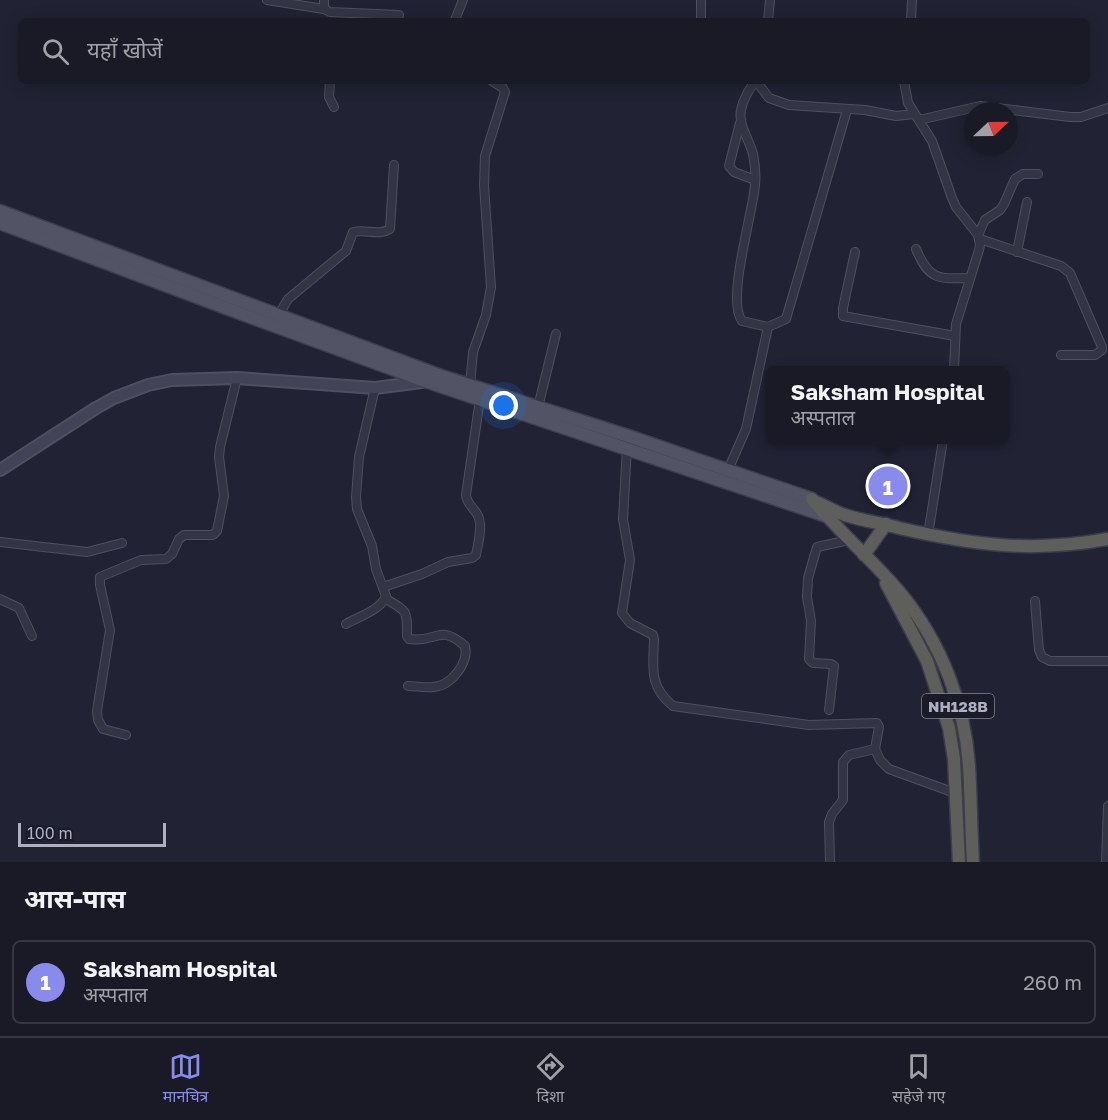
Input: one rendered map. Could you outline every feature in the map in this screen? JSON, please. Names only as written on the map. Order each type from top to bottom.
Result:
[{"type":"highway","points":[[812,500],[843,515],[994,546],[1022,548],[1074,545],[1108,539]]},
{"type":"highway","name":"NH128B","points":[[812,500],[881,571],[921,620],[940,655],[952,684],[962,719],[969,765],[973,862]]},
{"type":"highway","points":[[864,555],[885,524]]},
{"type":"highway","name":"NH128B","points":[[881,571],[897,607],[927,661],[949,728],[954,759],[959,862]]},
{"type":"main road","points":[[0,211],[428,382],[627,447],[826,516],[843,515]]},
{"type":"main road","points":[[0,223],[276,320],[812,500]]},
{"type":"main road","points":[[0,470],[96,408],[132,390],[171,380],[237,378],[375,388],[428,382],[444,377]]},
{"type":"street","points":[[267,0],[324,9],[338,17],[399,15]]},
{"type":"street","points":[[324,0],[324,9]]},
{"type":"street","points":[[456,18],[463,0]]},
{"type":"street","points":[[700,18],[701,0]]},
{"type":"street","points":[[768,18],[770,0]]},
{"type":"street","points":[[911,18],[912,0]]},
{"type":"street","points":[[330,84],[329,97],[334,107]]},
{"type":"street","points":[[470,385],[473,352],[486,315],[491,287],[483,185],[485,156],[505,92],[497,84]]},
{"type":"street","points":[[754,84],[741,109],[741,122],[729,166],[734,172],[755,180]]},
{"type":"street","points":[[757,84],[765,94],[778,102],[789,105],[865,110],[896,116],[916,117],[980,106],[1081,117],[1108,108]]},
{"type":"street","points":[[905,84],[908,103],[932,141],[956,207],[979,237],[1066,269],[1074,281],[1102,350],[1095,355],[1061,355]]},
{"type":"street","points":[[741,122],[752,151],[755,180],[738,282],[738,310],[740,318],[746,323],[768,327],[786,319],[848,110]]},
{"type":"street","points":[[276,320],[288,299],[346,251],[353,232],[385,232],[390,229],[394,165]]},
{"type":"street","points":[[954,366],[955,336],[985,220],[1000,210],[1015,179],[1023,174],[1038,174]]},
{"type":"street","points":[[1017,252],[1027,202]]},
{"type":"street","points":[[916,249],[923,265],[931,274],[946,279],[969,278]]},
{"type":"street","points":[[855,252],[843,316],[955,336]]},
{"type":"street","points":[[728,471],[746,429],[768,327]]},
{"type":"street","points":[[538,407],[556,334]]},
{"type":"street","points":[[126,735],[103,729],[98,720],[110,630],[100,577],[141,560],[166,559],[172,554],[181,537],[213,535],[217,531],[224,496],[219,457],[220,447],[237,378]]},
{"type":"street","points":[[375,388],[359,456],[356,497],[357,509],[372,546],[386,599],[406,613],[409,639],[434,638],[444,633],[449,634],[465,646],[467,653],[465,663],[449,681],[442,685],[408,686]]},
{"type":"street","points":[[383,587],[417,576],[448,562],[472,558],[476,555],[480,520],[469,505],[466,495],[480,399]]},
{"type":"street","points":[[928,534],[942,444]]},
{"type":"street","points":[[627,447],[623,519],[630,560],[622,613],[630,623],[652,635],[654,640],[652,675],[658,690],[666,701],[673,706],[809,726],[877,723],[879,727],[874,749],[880,760],[890,769],[955,793]]},
{"type":"street","points":[[829,710],[834,666],[813,663],[809,659],[811,621],[807,597],[808,578],[817,547],[849,540]]},
{"type":"street","points":[[0,542],[87,552],[122,543]]},
{"type":"street","points":[[0,599],[19,608],[32,636]]},
{"type":"street","points":[[346,624],[386,599]]},
{"type":"street","points":[[1035,601],[1039,650],[1042,657],[1050,660],[1108,661]]},
{"type":"street","points":[[830,862],[829,822],[832,814],[842,804],[844,796],[843,762],[849,755],[874,749]]},
{"type":"street","points":[[1106,862],[1108,806]]},
{"type":"building","points":[[884,479],[895,481],[892,499],[882,497]]},
{"type":"place","name":"Saksham Hospital","points":[[888,486]]}]
